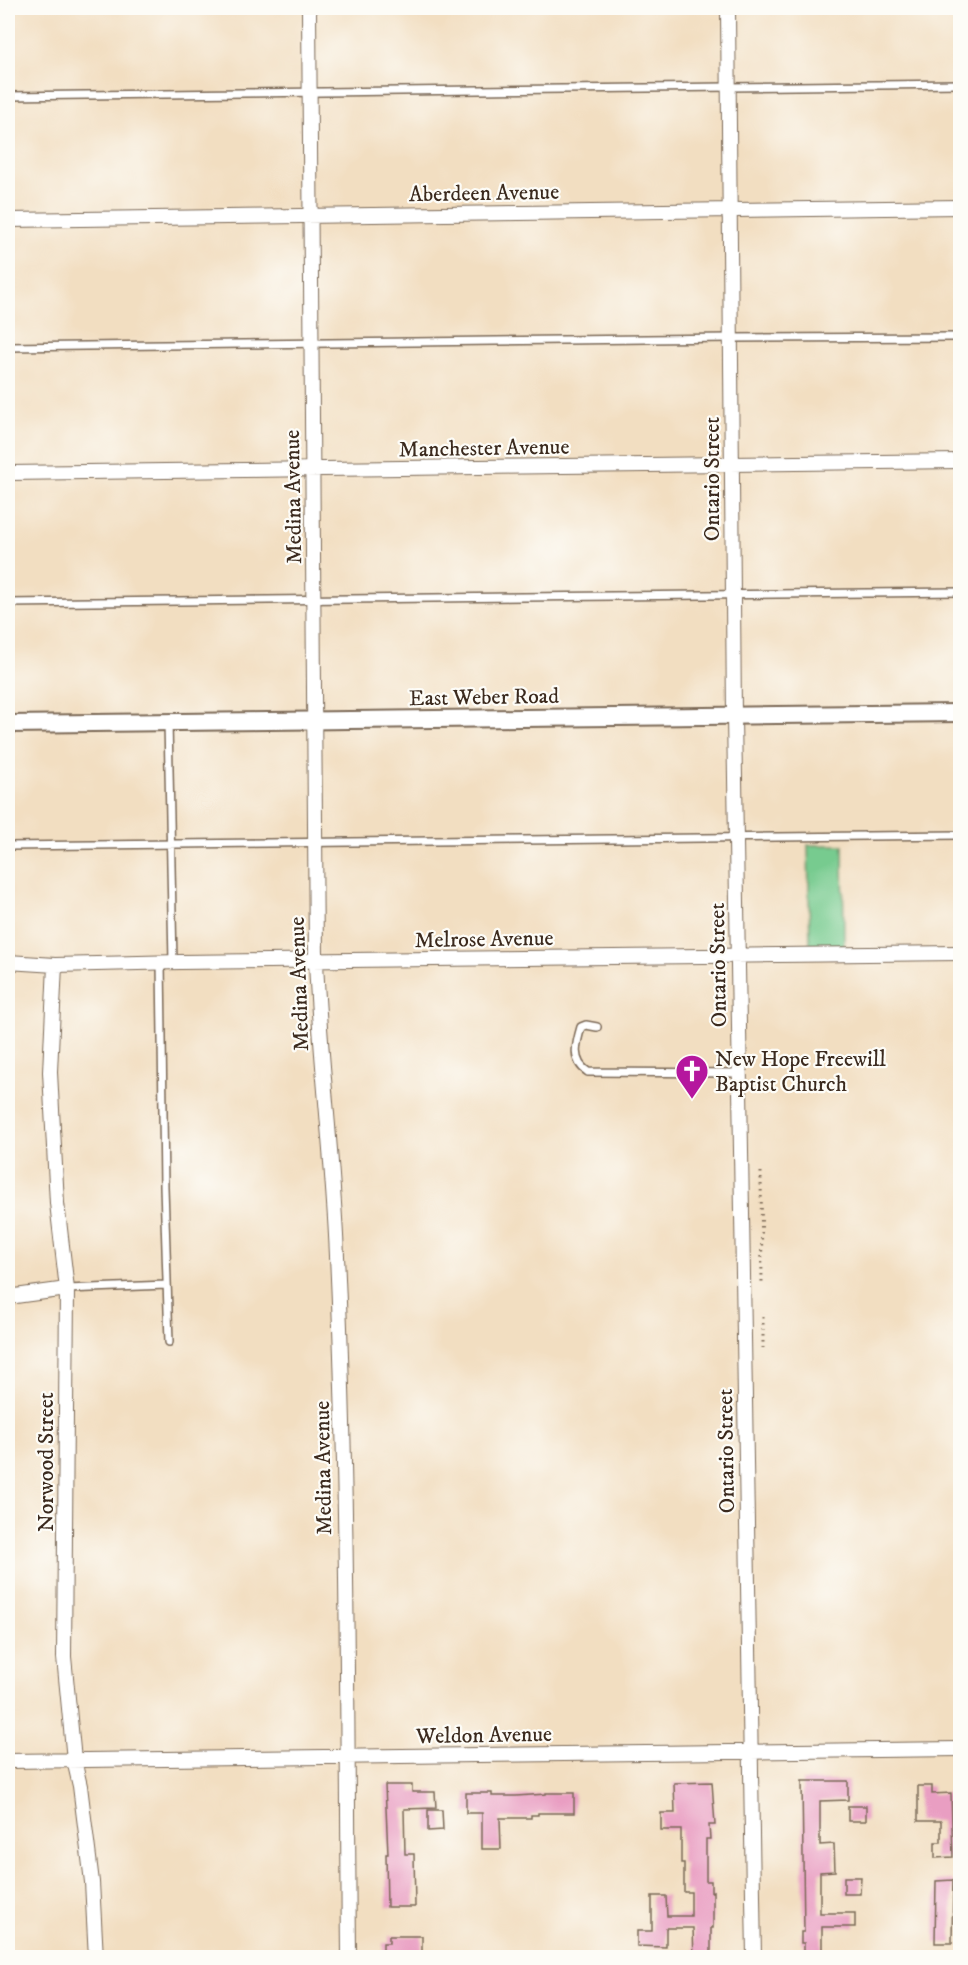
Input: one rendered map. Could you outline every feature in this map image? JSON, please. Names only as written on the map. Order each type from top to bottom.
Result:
[{"type":"street","name":"Medina Avenue","points":[[309,8],[316,961],[338,1264],[343,1411],[350,1958]]},
{"type":"street","name":"Ontario Street","points":[[728,8],[734,716],[754,1958]]},
{"type":"street","name":"Aberdeen Avenue","points":[[8,220],[960,207]]},
{"type":"street","name":"Manchester Avenue","points":[[8,473],[960,461]]},
{"type":"street","name":"East Weber Road","points":[[8,724],[960,713]]},
{"type":"street","name":"Melrose Avenue","points":[[8,963],[55,965],[960,953]]},
{"type":"street","name":"Norwood Street","points":[[55,965],[50,1072],[57,1203],[67,1289],[64,1657],[74,1760],[80,1786],[92,1882],[96,1958]]},
{"type":"street","points":[[8,1297],[67,1289]]},
{"type":"street","name":"Weldon Avenue","points":[[8,1761],[960,1749]]},
{"type":"lane","points":[[8,96],[960,84]]},
{"type":"lane","points":[[8,347],[960,337]]},
{"type":"lane","points":[[8,603],[960,592]]},
{"type":"lane","points":[[168,722],[171,844],[167,962],[166,1285],[169,1342]]},
{"type":"lane","points":[[8,846],[960,835]]},
{"type":"lane","points":[[597,1028],[586,1024],[581,1027],[576,1044],[576,1058],[581,1067],[588,1072],[740,1073]]},
{"type":"lane","points":[[67,1289],[166,1285]]},
{"type":"path","points":[[761,1172],[762,1285]]},
{"type":"path","points":[[763,1317],[763,1348]]},
{"type":"green space","points":[[808,845],[843,845],[844,946],[810,946]]},
{"type":"building","points":[[802,1781],[848,1781],[848,1800],[820,1801],[820,1845],[834,1844],[835,1871],[820,1872],[820,1913],[855,1913],[855,1927],[822,1927],[822,1958],[804,1958],[804,1943],[801,1943],[801,1932],[804,1932]]},
{"type":"building","points":[[712,1782],[715,1825],[709,1825],[710,1839],[706,1839],[706,1881],[711,1881],[711,1892],[713,1891],[711,1958],[694,1958],[693,1928],[666,1928],[666,1947],[637,1946],[637,1931],[652,1931],[652,1896],[666,1896],[667,1916],[691,1916],[691,1892],[684,1892],[681,1830],[661,1830],[661,1813],[675,1813],[674,1783]]},
{"type":"building","points":[[385,1785],[412,1785],[412,1792],[435,1792],[436,1808],[404,1809],[405,1854],[414,1854],[415,1907],[387,1907],[386,1854],[388,1854]]},
{"type":"building","points":[[918,1786],[932,1786],[932,1794],[951,1793],[953,1857],[935,1858],[935,1842],[941,1842],[941,1821],[918,1821]]},
{"type":"building","points":[[466,1793],[516,1796],[574,1793],[574,1813],[538,1813],[538,1815],[531,1815],[531,1818],[500,1818],[501,1849],[482,1849],[482,1813],[466,1813]]},
{"type":"building","points":[[848,1806],[866,1806],[866,1821],[848,1821]]},
{"type":"building","points":[[428,1810],[442,1810],[443,1830],[428,1831]]},
{"type":"building","points":[[844,1877],[861,1877],[860,1894],[844,1894]]},
{"type":"building","points":[[953,1880],[952,1943],[935,1943],[936,1881]]},
{"type":"building","points":[[389,1936],[422,1936],[422,1958],[389,1958],[389,1954],[383,1955],[383,1943],[389,1943]]},
{"type":"place","name":"New Hope Freewill Baptist Church","points":[[692,1100]]}]
